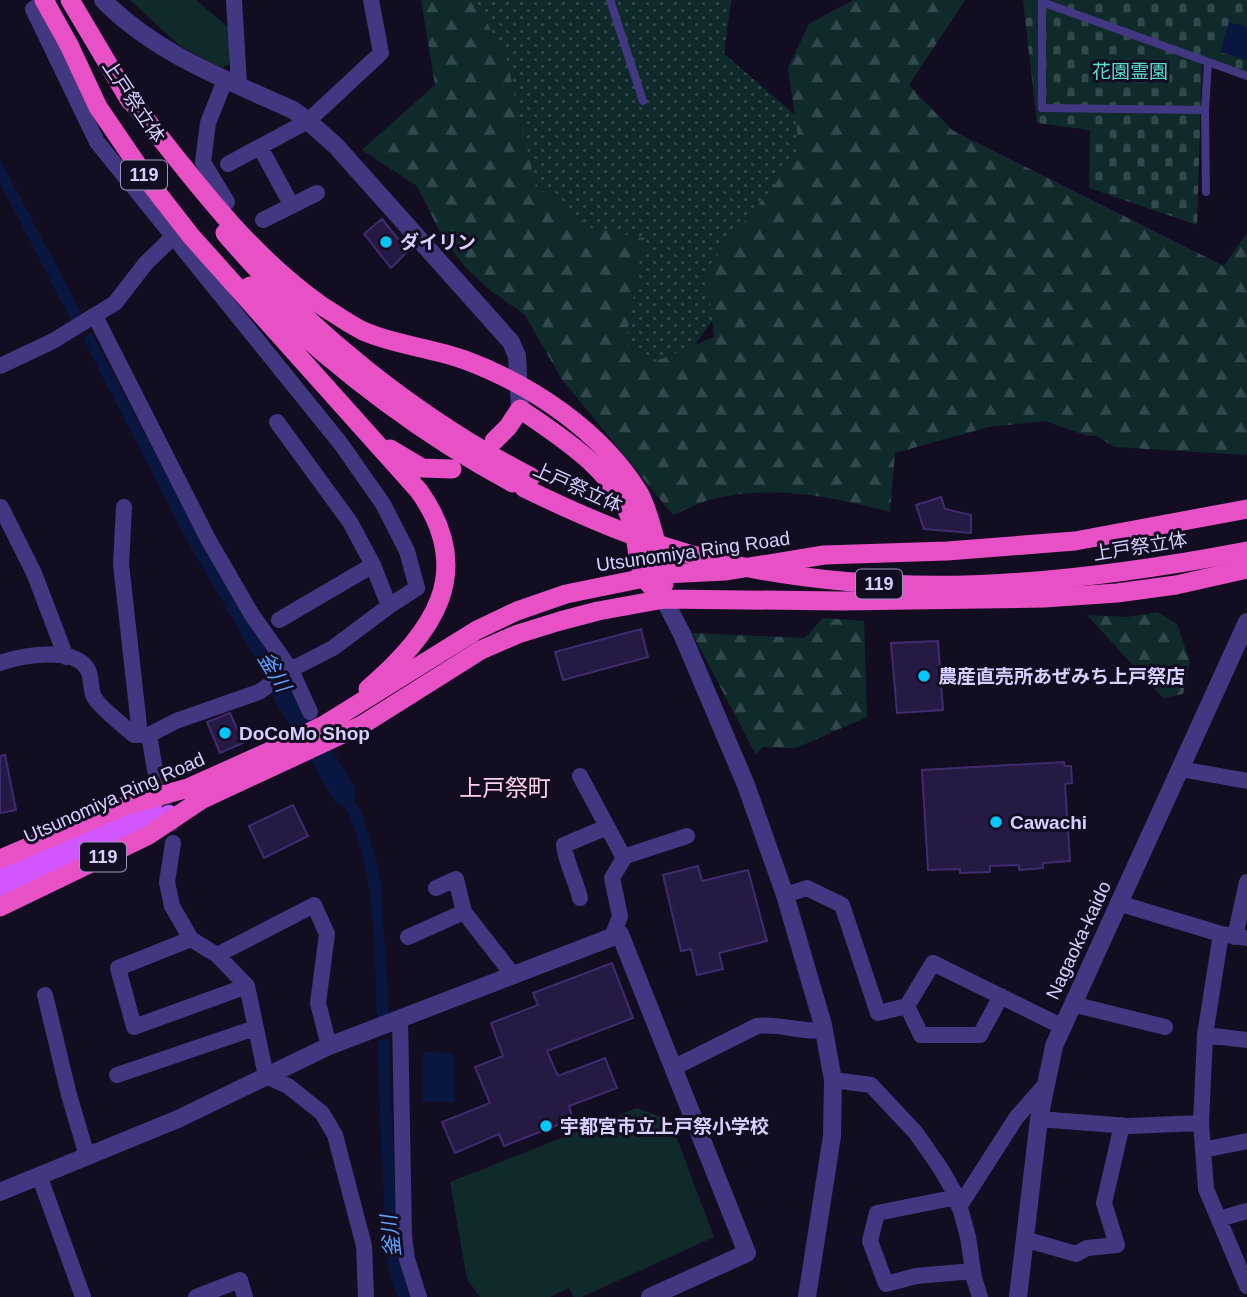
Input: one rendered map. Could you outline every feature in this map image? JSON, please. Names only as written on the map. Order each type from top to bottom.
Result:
[{"type":"highway","name":"119","points":[[69,0],[125,93],[220,213],[255,278],[342,407],[419,491],[429,505],[443,538],[446,572],[444,588],[438,604],[415,642],[370,687],[323,726]]},
{"type":"highway","name":"119","points":[[39,2],[69,45],[98,107],[149,182],[191,236],[255,278],[319,303],[364,331],[462,358],[517,383],[568,418],[620,465],[640,496],[664,574]]},
{"type":"highway","name":"上戸祭立体","points":[[255,278],[328,359],[381,400],[486,468],[665,534],[764,559],[840,569],[910,574],[1051,570],[1124,560],[1247,537]]},
{"type":"highway","name":"119","points":[[342,407],[386,447],[407,461],[422,468],[452,469]]},
{"type":"highway","points":[[494,440],[508,427],[520,409],[576,448],[612,485],[631,520],[642,577],[664,599]]},
{"type":"highway","name":"上戸祭立体","points":[[528,483],[599,523],[710,560],[768,572],[828,580],[925,586],[1031,583],[1119,574],[1247,551]]},
{"type":"highway","name":"Utsunomiya Ring Road","points":[[195,794],[270,760],[477,630],[517,611],[566,594],[642,577],[725,570],[824,555],[947,551],[1075,541],[1247,509]]},
{"type":"highway","name":"Utsunomiya Ring Road","points":[[323,726],[362,725],[460,662],[518,634],[598,611],[664,599],[841,601],[1044,598],[1176,585],[1247,569]]},
{"type":"highway","points":[[664,574],[664,599]]},
{"type":"highway","name":"119","points":[[0,859],[127,805],[195,794]]},
{"type":"highway","name":"119","points":[[0,907],[147,836],[195,794]]},
{"type":"main road","name":"Utsunomiya Ring Road","points":[[0,874],[195,794]]},
{"type":"main road","name":"Utsunomiya Ring Road","points":[[0,891],[195,794]]},
{"type":"street","points":[[103,0],[154,42],[187,62],[293,110],[336,146],[511,342],[517,356],[520,409]]},
{"type":"street","points":[[228,201],[203,162],[208,123],[232,83],[234,0]]},
{"type":"street","points":[[228,164],[309,121],[381,53],[371,0]]},
{"type":"street","points":[[0,663],[25,656],[58,655],[82,664],[88,670],[94,698],[134,735],[144,735],[259,692],[291,670],[333,648],[417,588],[407,551],[383,504],[341,444],[97,142],[39,2]]},
{"type":"street","points":[[260,147],[292,206]]},
{"type":"street","points":[[263,220],[317,193]]},
{"type":"street","points":[[0,366],[53,341],[115,303],[146,262],[173,237]]},
{"type":"street","points":[[94,318],[208,539],[252,615],[291,670],[323,726]]},
{"type":"street","points":[[277,422],[350,522],[373,565],[389,606]]},
{"type":"street","points":[[0,507],[34,573],[66,657]]},
{"type":"street","points":[[124,507],[121,564],[144,735],[155,769]]},
{"type":"street","points":[[279,621],[373,565]]},
{"type":"street","points":[[664,599],[682,634],[746,785],[785,895],[824,1030],[832,1080],[832,1136],[807,1297]]},
{"type":"street","name":"Nagaoka-kaido","points":[[1018,1297],[1039,1119],[1061,1026],[1247,622]]},
{"type":"street","points":[[1180,769],[1247,781]]},
{"type":"street","points":[[580,776],[623,857]]},
{"type":"street","points":[[580,898],[576,879],[565,859],[564,845],[607,827]]},
{"type":"street","points":[[612,937],[620,916],[612,878],[623,857],[687,836]]},
{"type":"street","points":[[173,843],[167,882],[172,906],[191,939],[217,955],[247,986],[266,1076]]},
{"type":"street","points":[[436,888],[456,879],[464,912],[513,975]]},
{"type":"street","points":[[1247,882],[1205,1035],[1200,1123],[1206,1189],[1219,1219],[1241,1254],[1247,1286]]},
{"type":"street","points":[[785,895],[807,888],[842,905],[878,1013],[907,1006],[933,963],[1061,1026]]},
{"type":"street","points":[[1118,903],[1234,937]]},
{"type":"street","points":[[217,955],[314,905],[327,934],[318,1003],[330,1046]]},
{"type":"street","points":[[408,937],[464,912]]},
{"type":"street","points":[[0,1192],[178,1119],[330,1046],[620,934],[747,1253],[650,1297]]},
{"type":"street","points":[[191,939],[118,968],[134,1027],[247,986]]},
{"type":"street","points":[[46,995],[69,1095],[87,1156]]},
{"type":"street","points":[[907,1006],[921,1035],[980,1035],[1001,996]]},
{"type":"street","points":[[1072,1004],[1165,1027]]},
{"type":"street","points":[[400,1018],[404,1236],[407,1259],[419,1297]]},
{"type":"street","points":[[673,1068],[757,1026],[771,1024],[808,1032],[824,1030]]},
{"type":"street","points":[[117,1075],[255,1028]]},
{"type":"street","points":[[1205,1035],[1247,1040]]},
{"type":"street","points":[[266,1076],[288,1086],[322,1113],[335,1135],[364,1246],[366,1297]]},
{"type":"street","points":[[832,1080],[871,1085],[916,1133],[942,1170],[958,1202],[980,1297]]},
{"type":"street","points":[[973,1271],[916,1276],[886,1284],[870,1241],[877,1213],[958,1202],[1016,1118],[1045,1085]]},
{"type":"street","points":[[1039,1119],[1122,1125],[1200,1123]]},
{"type":"street","points":[[1024,1239],[1076,1254],[1087,1248],[1117,1245],[1104,1203],[1122,1125]]},
{"type":"street","points":[[1203,1150],[1247,1141]]},
{"type":"street","points":[[39,1175],[83,1297]]},
{"type":"street","points":[[1219,1219],[1247,1211]]},
{"type":"street","points":[[196,1297],[240,1280],[246,1297]]},
{"type":"lane","points":[[610,0],[643,101]]},
{"type":"lane","points":[[1205,110],[1042,108],[1042,1],[1247,76]]},
{"type":"lane","points":[[1206,192],[1205,110],[1208,62]]},
{"type":"green space","points":[[130,0],[196,0],[229,28],[229,64],[221,69],[179,45]]},
{"type":"green space","points":[[421,0],[474,0],[506,57],[536,187],[591,228],[644,238],[625,344],[649,364],[714,337],[706,269],[800,153],[788,68],[809,24],[853,0],[965,0],[909,85],[952,130],[1224,266],[1247,233],[1247,455],[1115,447],[1096,436],[1088,436],[1045,421],[989,427],[895,453],[890,512],[824,497],[757,493],[708,500],[673,515],[561,378],[525,315],[490,290],[465,267],[444,240],[417,186],[362,150],[435,85]]},
{"type":"green space","points":[[446,0],[731,0],[724,54],[829,144],[759,255],[657,398],[574,327]]},
{"type":"green space","name":"花園霊園","points":[[1023,0],[1247,0],[1247,75],[1202,62],[1197,225],[1089,188],[1090,130],[1037,123]]},
{"type":"green space","points":[[1157,612],[1177,624],[1190,662],[1183,694],[1163,698],[1087,615],[1127,617]]},
{"type":"green space","points":[[823,618],[864,621],[867,717],[796,748],[762,747],[756,755],[692,633],[805,638]]},
{"type":"green space","points":[[637,1108],[670,1120],[714,1237],[582,1297],[574,1297],[569,1288],[550,1297],[480,1297],[467,1279],[450,1182]]},
{"type":"water","points":[[1229,22],[1247,27],[1247,60],[1220,52]]},
{"type":"water","points":[[0,159],[84,318],[73,324],[0,183]]},
{"type":"water","points":[[92,333],[202,543],[280,672],[268,680],[185,537],[83,338]]},
{"type":"water","points":[[286,682],[306,716],[292,723],[274,690]]},
{"type":"water","points":[[333,761],[362,814],[381,884],[389,1016],[377,1020],[373,923],[367,874],[351,820],[321,766]]},
{"type":"water","points":[[389,1038],[396,1234],[399,1259],[411,1297],[398,1297],[390,1277],[386,1246],[377,1041]]},
{"type":"water","points":[[423,1052],[454,1053],[455,1102],[423,1102]]},
{"type":"building","name":"ダイリン","points":[[382,219],[408,251],[391,268],[364,234]]},
{"type":"building","points":[[941,497],[945,509],[971,515],[971,533],[924,529],[916,505]]},
{"type":"building","points":[[641,629],[648,657],[563,680],[555,652]]},
{"type":"building","name":"農産直売所あぜみち上戸祭店","points":[[938,641],[943,710],[897,713],[891,643]]},
{"type":"building","name":"DoCoMo Shop","points":[[230,713],[243,743],[220,753],[207,722]]},
{"type":"building","points":[[5,755],[16,810],[0,813],[0,756]]},
{"type":"building","name":"Cawachi","points":[[1064,762],[1065,766],[1071,766],[1072,783],[1065,784],[1070,861],[1043,863],[1043,868],[1019,870],[1019,865],[990,866],[990,872],[928,870],[922,770]]},
{"type":"building","points":[[293,805],[308,836],[264,858],[249,826]]},
{"type":"building","points":[[698,866],[702,881],[748,870],[767,941],[719,953],[723,969],[697,975],[691,949],[681,951],[663,875]]},
{"type":"building","points":[[612,963],[633,1018],[547,1051],[558,1076],[605,1058],[617,1088],[569,1106],[573,1119],[504,1146],[499,1134],[455,1153],[442,1122],[490,1103],[475,1067],[503,1056],[491,1023],[538,1005],[533,993]]},
{"type":"waterway","name":"釜川","points":[[284,692],[344,793]]},
{"type":"tunnel","points":[[155,770],[173,843]]},
{"type":"place","name":"ダイリン","points":[[386,242]]},
{"type":"place","name":"農産直売所あぜみち上戸祭店","points":[[924,676]]},
{"type":"place","name":"DoCoMo Shop","points":[[225,733]]},
{"type":"place","name":"Cawachi","points":[[996,822]]},
{"type":"place","name":"宇都宮市立上戸祭小学校","points":[[546,1126]]},
{"type":"district","name":"上戸祭町","points":[[505,788]]}]
